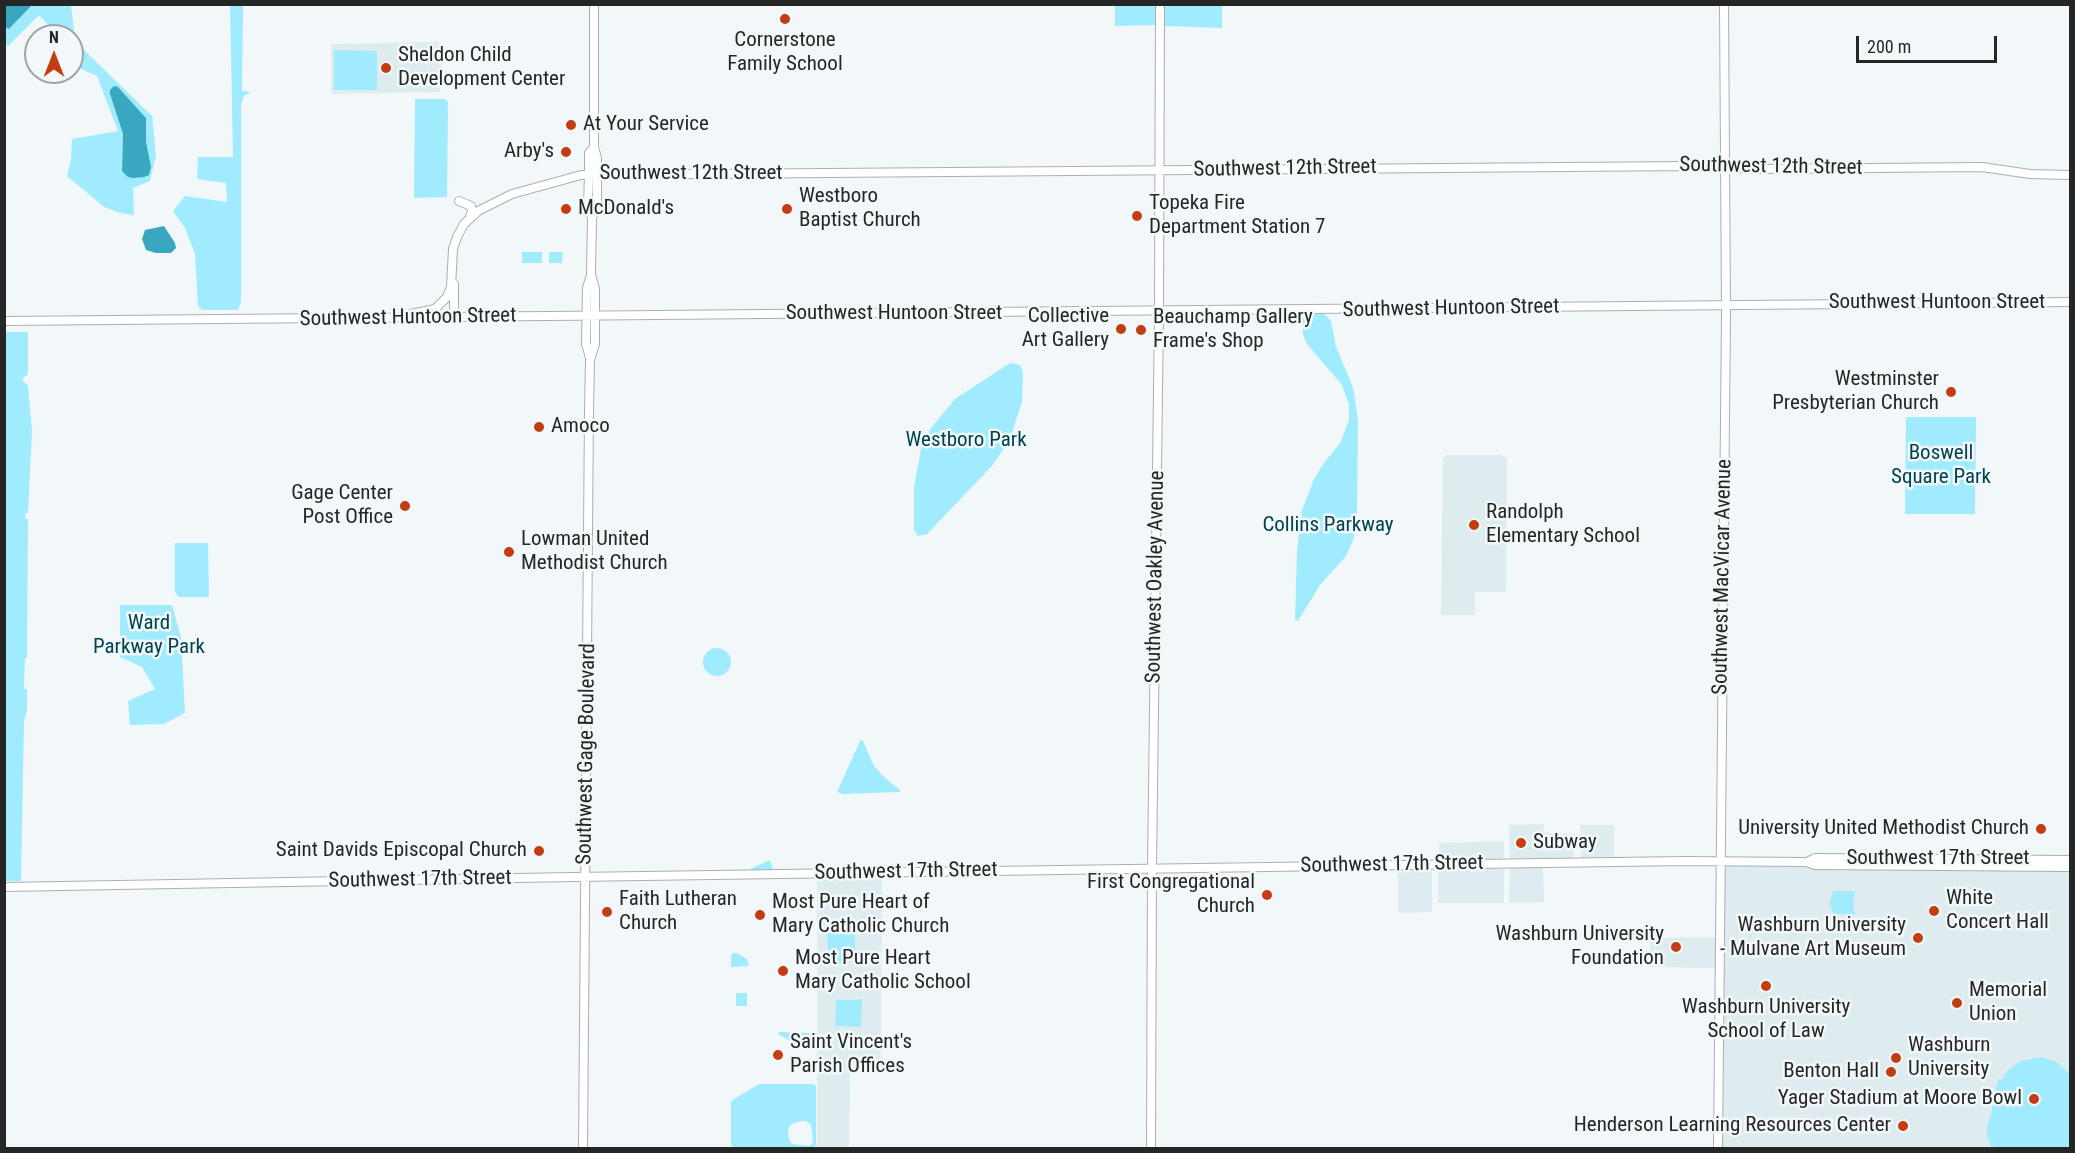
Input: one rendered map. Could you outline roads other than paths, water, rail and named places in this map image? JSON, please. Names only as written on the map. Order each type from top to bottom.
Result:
[{"type":"main road","name":"Southwest Gage Boulevard","points":[[584,1149],[590,360],[595,344],[591,316],[595,289],[591,274],[592,218],[588,204],[593,174],[589,153],[594,147],[594,4]]},
{"type":"main road","name":"Southwest Oakley Avenue","points":[[1151,1149],[1152,868],[1160,312],[1160,4]]},
{"type":"main road","name":"Southwest MacVicar Avenue","points":[[1718,1149],[1725,306],[1724,4]]},
{"type":"main road","name":"Southwest 12th Street","points":[[470,218],[485,206],[503,198],[554,181],[593,174],[1982,167],[2030,174],[2070,175]]},
{"type":"main road","points":[[393,318],[398,315],[427,312],[441,304],[447,297],[451,287],[452,259],[457,237],[472,211],[471,206],[459,201]]},
{"type":"main road","points":[[452,259],[454,317]]},
{"type":"main road","name":"Southwest Huntoon Street","points":[[4,321],[125,318],[1160,312],[2070,302]]},
{"type":"main road","name":"Southwest 17th Street","points":[[1807,862],[1815,858],[2070,860]]},
{"type":"main road","name":"Southwest 17th Street","points":[[4,887],[1720,861],[1807,862],[1815,865],[2070,867]]},
{"type":"place","name":"Cornerstone Family School","points":[[785,19]]},
{"type":"place","name":"Sheldon Child Development Center","points":[[386,68]]},
{"type":"place","name":"At Your Service","points":[[571,125]]},
{"type":"place","name":"Arby's","points":[[566,152]]},
{"type":"place","name":"McDonald's","points":[[566,209]]},
{"type":"place","name":"Westboro Baptist Church","points":[[787,209]]},
{"type":"place","name":"Topeka Fire Department Station 7","points":[[1137,216]]},
{"type":"place","name":"Collective Art Gallery","points":[[1121,329]]},
{"type":"place","name":"Beauchamp Gallery Frame's Shop","points":[[1141,330]]},
{"type":"place","name":"Westminster Presbyterian Church","points":[[1951,392]]},
{"type":"place","name":"Amoco","points":[[539,427]]},
{"type":"place","name":"Gage Center Post Office","points":[[405,506]]},
{"type":"place","name":"Randolph Elementary School","points":[[1474,525]]},
{"type":"place","name":"Lowman United Methodist Church","points":[[509,552]]},
{"type":"place","name":"University United Methodist Church","points":[[2041,829]]},
{"type":"place","name":"Subway","points":[[1521,843]]},
{"type":"place","name":"Saint Davids Episcopal Church","points":[[539,851]]},
{"type":"place","name":"First Congregational Church","points":[[1267,895]]},
{"type":"place","name":"White Concert Hall","points":[[1934,911]]},
{"type":"place","name":"Faith Lutheran Church","points":[[607,912]]},
{"type":"place","name":"Most Pure Heart of Mary Catholic Church","points":[[760,915]]},
{"type":"place","name":"Washburn University - Mulvane Art Museum","points":[[1918,938]]},
{"type":"place","name":"Washburn University Foundation","points":[[1676,947]]},
{"type":"place","name":"Most Pure Heart Mary Catholic School","points":[[783,971]]},
{"type":"place","name":"Washburn University School of Law","points":[[1766,986]]},
{"type":"place","name":"Memorial Union","points":[[1957,1003]]},
{"type":"place","name":"Saint Vincent's Parish Offices","points":[[778,1055]]},
{"type":"place","name":"Washburn University","points":[[1896,1058]]},
{"type":"place","name":"Benton Hall","points":[[1891,1072]]},
{"type":"place","name":"Yager Stadium at Moore Bowl","points":[[2034,1099]]},
{"type":"place","name":"Henderson Learning Resources Center","points":[[1903,1126]]},
{"type":"park label","name":"Westboro Park","points":[[966,441]]},
{"type":"park label","name":"Boswell Square Park","points":[[1941,466]]},
{"type":"park label","name":"Collins Parkway","points":[[1328,526]]},
{"type":"park label","name":"Ward Parkway Park","points":[[149,636]]}]
